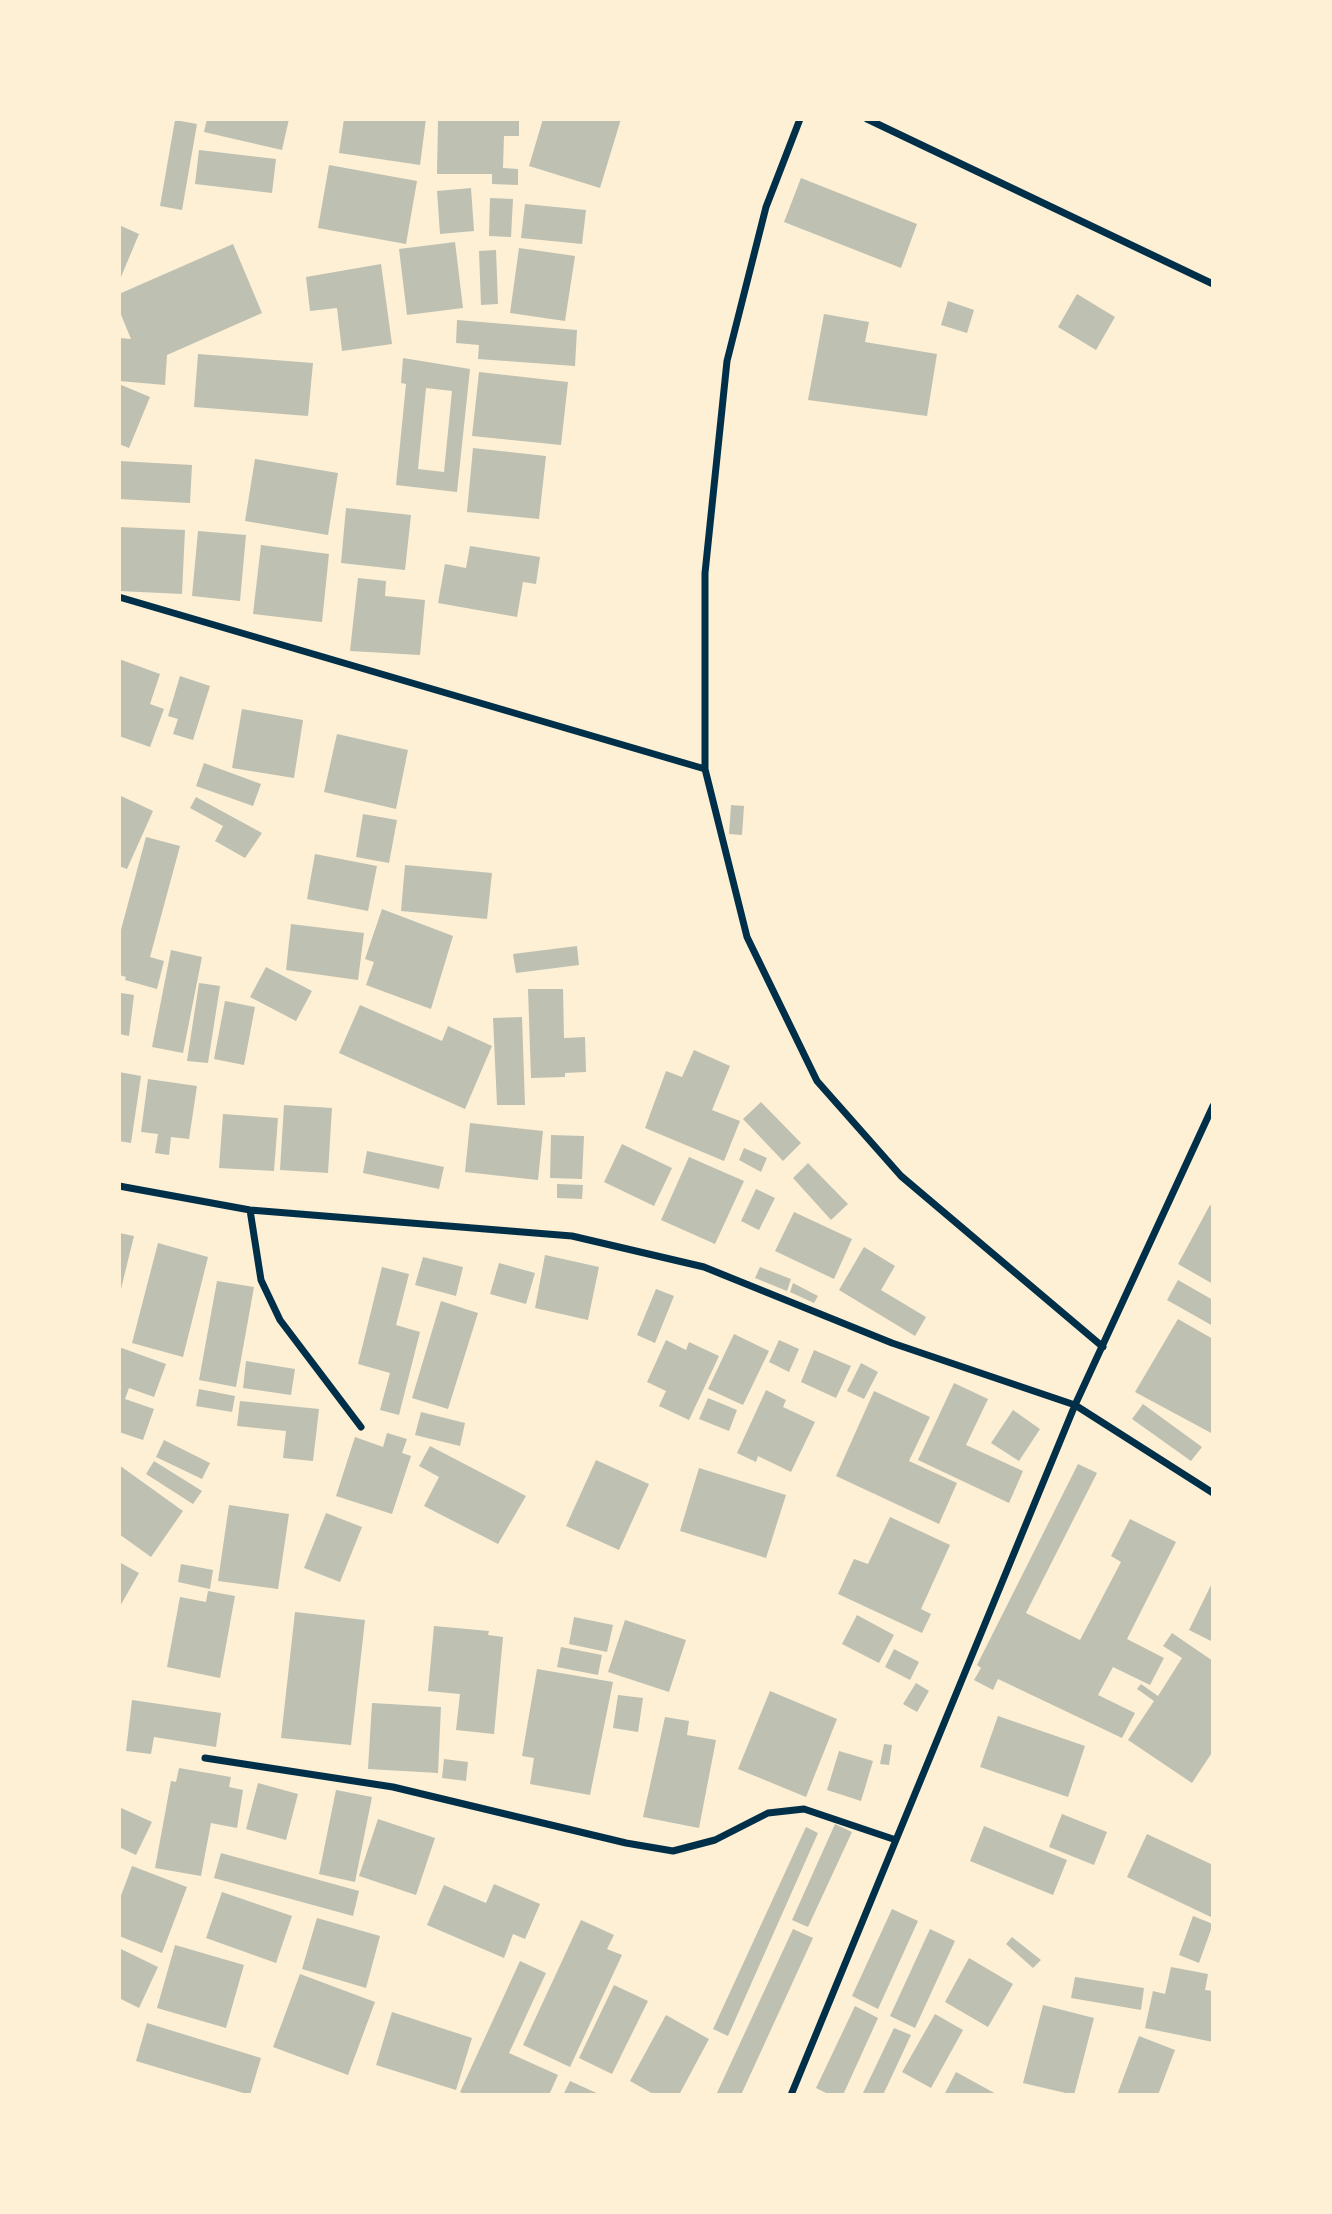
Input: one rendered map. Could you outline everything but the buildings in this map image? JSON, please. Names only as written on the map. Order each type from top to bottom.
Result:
[{"type":"street","points":[[800,119],[766,208],[727,361],[705,573],[705,769],[747,937],[817,1081],[901,1176],[1103,1347]]},
{"type":"street","points":[[867,119],[1213,284]]},
{"type":"street","points":[[119,597],[705,769]]},
{"type":"street","points":[[791,2095],[1075,1405],[1213,1106]]},
{"type":"street","points":[[119,1186],[250,1210],[572,1236],[704,1267],[892,1343],[1075,1405],[1213,1493]]},
{"type":"street","points":[[250,1210],[261,1280],[280,1320],[361,1427]]},
{"type":"street","points":[[205,1759],[393,1787],[673,1851],[715,1840],[768,1812],[804,1809],[896,1840]]}]
